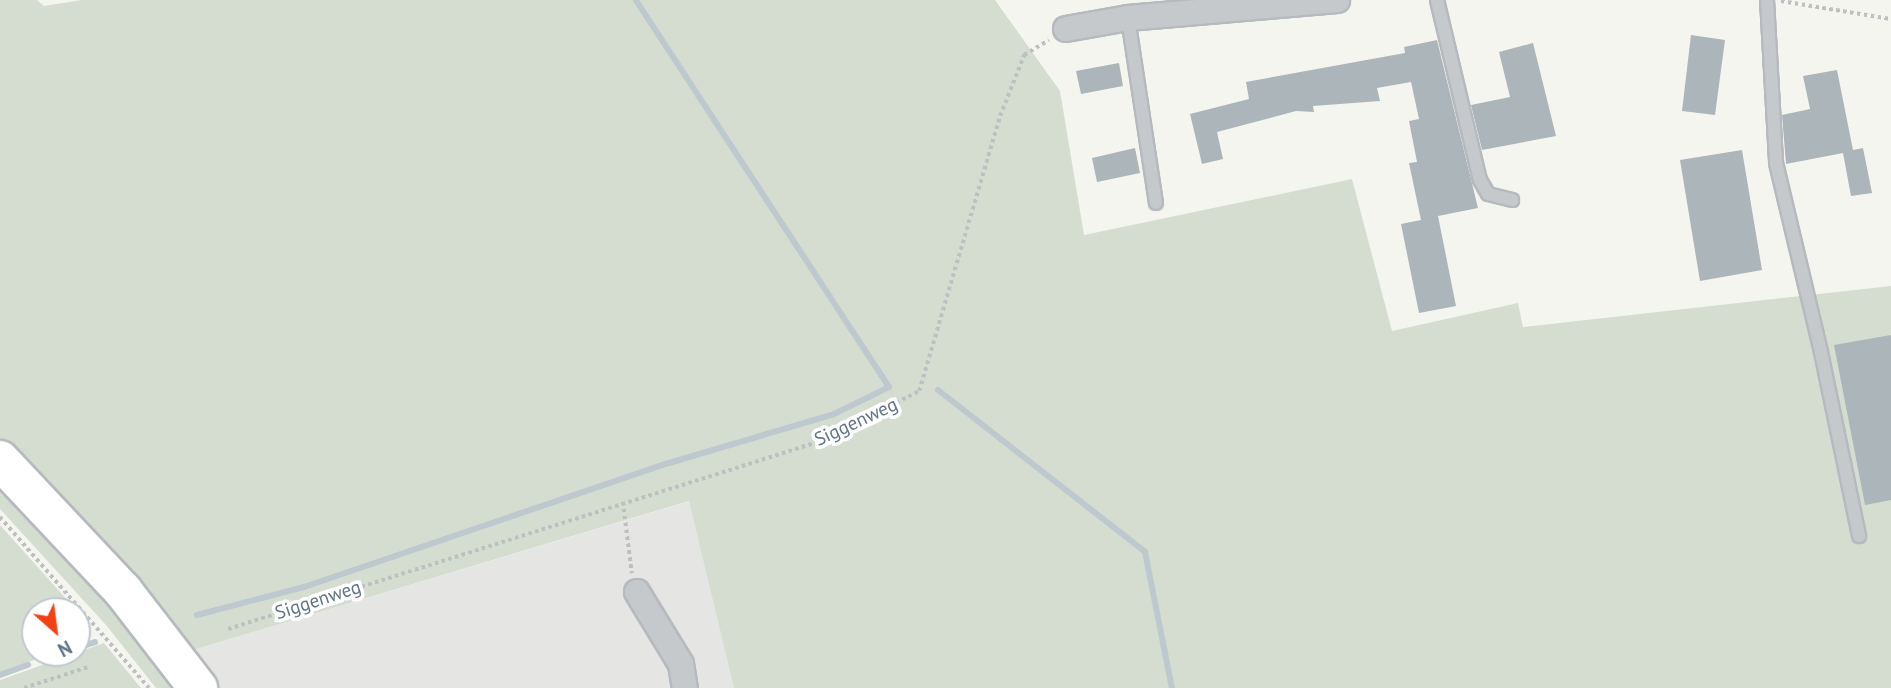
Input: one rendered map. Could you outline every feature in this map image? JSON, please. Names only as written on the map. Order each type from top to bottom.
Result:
[{"type":"main road","points":[[0,460],[123,591],[198,688]]},
{"type":"street","points":[[1066,29],[1128,18],[1337,0]]},
{"type":"street","points":[[637,593],[681,664],[685,688]]},
{"type":"lane","points":[[1437,0],[1480,180],[1488,194],[1512,200]]},
{"type":"lane","points":[[1767,0],[1776,163],[1821,352],[1859,536]]},
{"type":"lane","points":[[1128,18],[1156,204]]},
{"type":"path","points":[[1776,0],[1891,19]]},
{"type":"path","name":"Siggenweg","points":[[228,629],[821,441],[919,391],[1000,116],[1024,55],[1066,29]]},
{"type":"path","points":[[623,502],[637,593]]},
{"type":"path","points":[[0,517],[149,688]]},
{"type":"path","points":[[24,688],[88,667]]},
{"type":"shaded area","points":[[0,0],[37,0],[44,6],[82,0],[995,0],[1060,91],[1084,235],[1352,179],[1392,331],[1518,303],[1523,327],[1891,286],[1891,688],[734,688],[689,501],[193,650],[30,466],[0,440]]},
{"type":"shaded area","points":[[0,486],[120,615],[177,688],[156,688],[91,609],[91,597],[80,597],[0,509]]},
{"type":"shaded area","points":[[690,501],[734,688],[219,688],[193,650]]},
{"type":"shaded area","points":[[0,525],[64,597],[21,597],[21,665],[0,672]]},
{"type":"shaded area","points":[[104,643],[141,688],[0,688],[0,680],[37,667],[91,667],[91,648]]},
{"type":"building","points":[[1691,35],[1725,40],[1715,115],[1682,111]]},
{"type":"building","points":[[1437,40],[1478,208],[1438,216],[1456,306],[1419,313],[1401,224],[1421,220],[1409,163],[1417,162],[1409,121],[1419,119],[1411,82],[1377,88],[1380,101],[1313,106],[1314,112],[1296,111],[1217,132],[1223,159],[1202,164],[1190,114],[1249,99],[1246,82],[1405,53],[1404,47]]},
{"type":"building","points":[[1533,43],[1556,136],[1482,150],[1471,105],[1510,97],[1499,52]]},
{"type":"building","points":[[1119,63],[1123,86],[1081,94],[1076,71]]},
{"type":"building","points":[[1837,70],[1853,150],[1863,148],[1872,193],[1851,196],[1843,153],[1786,164],[1782,115],[1810,109],[1803,76]]},
{"type":"building","points":[[1135,148],[1140,173],[1097,182],[1092,158]]},
{"type":"building","points":[[1742,150],[1762,270],[1700,281],[1680,160]]},
{"type":"building","points":[[1891,335],[1891,500],[1865,505],[1834,345]]},
{"type":"waterway","points":[[197,615],[304,587],[669,463],[834,414],[889,387],[636,0]]},
{"type":"waterway","points":[[938,390],[1145,552],[1172,688]]},
{"type":"waterway","points":[[91,643],[95,642]]},
{"type":"waterway","points":[[0,675],[22,667]]}]
